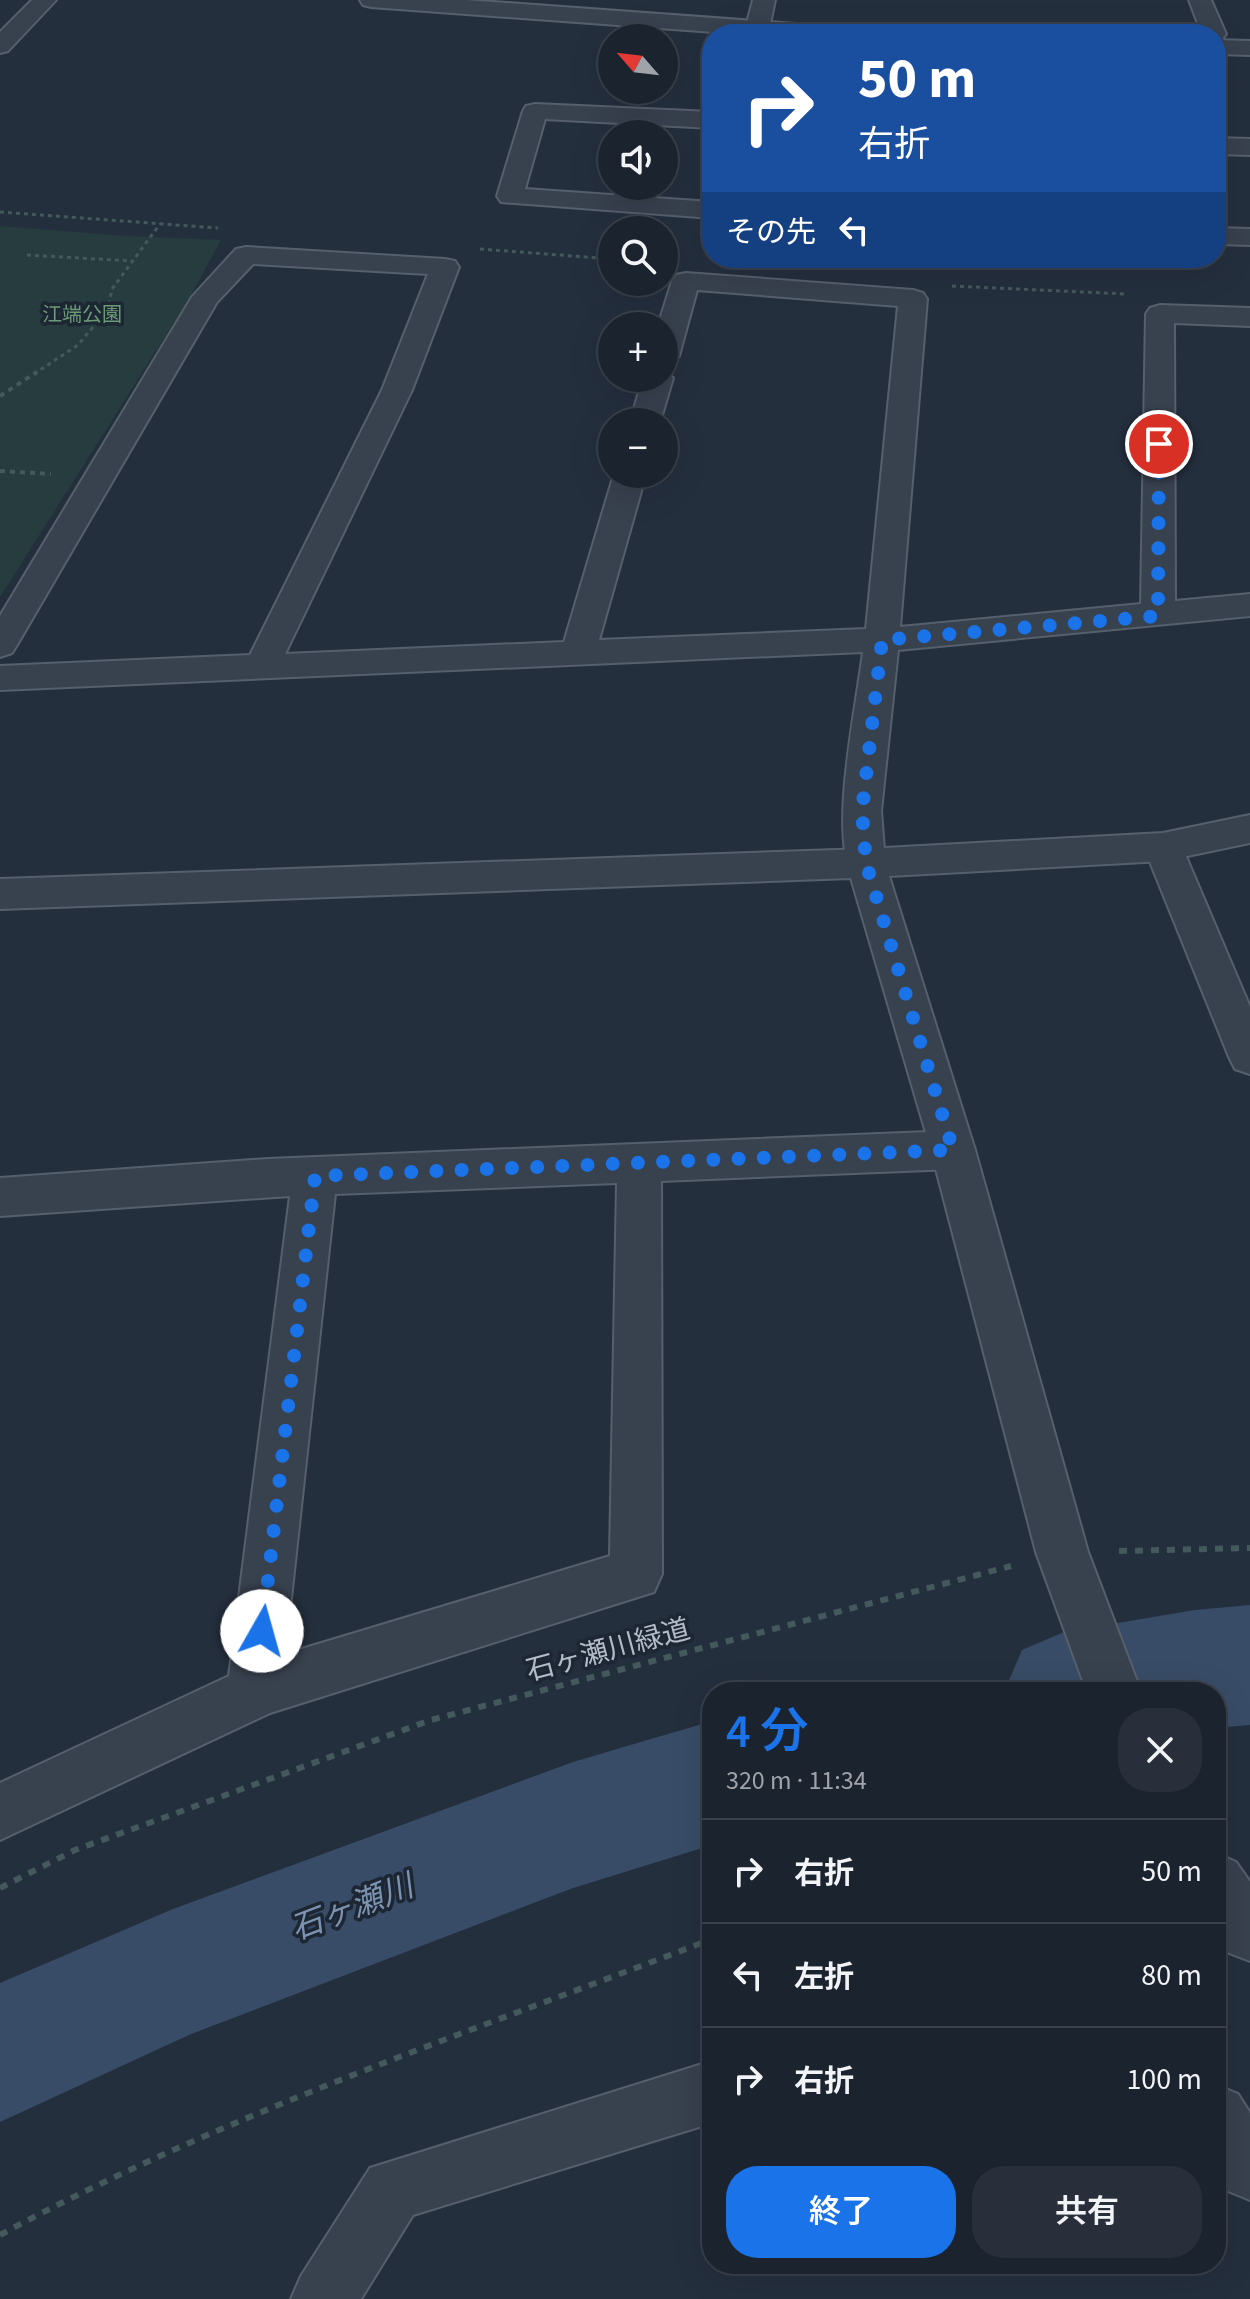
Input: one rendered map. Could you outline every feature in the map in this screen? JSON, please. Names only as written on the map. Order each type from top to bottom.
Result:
[{"type":"street","points":[[0,45],[45,0]]},
{"type":"street","points":[[371,0],[702,27]]},
{"type":"street","points":[[759,24],[764,0]]},
{"type":"street","points":[[1200,0],[1209,24]]},
{"type":"street","points":[[1226,44],[1250,48]]},
{"type":"street","points":[[702,119],[535,111],[510,196],[702,203]]},
{"type":"street","points":[[1226,146],[1250,147]]},
{"type":"street","points":[[1226,236],[1250,237]]},
{"type":"street","points":[[0,645],[171,352],[206,297],[246,255],[445,267],[397,390],[261,668]]},
{"type":"street","points":[[677,312],[686,281],[913,299],[882,640],[862,811],[866,863],[953,1150],[1062,1552],[1110,1682]]},
{"type":"street","points":[[1158,616],[1160,314],[1250,317]]},
{"type":"street","points":[[578,654],[626,488]]},
{"type":"street","points":[[0,678],[882,640],[1250,605]]},
{"type":"street","points":[[0,894],[866,863],[1163,847],[1250,829]]},
{"type":"street","points":[[1163,847],[1250,1057]]},
{"type":"street","points":[[0,1197],[315,1176],[953,1150]]},
{"type":"street","points":[[0,1812],[254,1692],[636,1574],[639,1165]]},
{"type":"street","points":[[254,1692],[315,1176]]},
{"type":"street","points":[[1226,1897],[1250,1932]]},
{"type":"street","points":[[324,2299],[392,2190],[702,2095]]},
{"type":"street","points":[[1226,2132],[1250,2169]]},
{"type":"path","points":[[0,396],[78,345],[108,309],[112,289],[160,224]]},
{"type":"path","points":[[27,255],[133,261]]},
{"type":"path","points":[[945,285],[1129,295]]},
{"type":"path","name":"石ヶ瀬川緑道","points":[[0,1888],[75,1850],[431,1720],[1062,1552],[1250,1548]]},
{"type":"path","points":[[0,2235],[87,2188],[299,2098],[702,1943]]},
{"type":"green space","name":"江端公園","points":[[0,226],[221,240],[190,297],[0,597]]},
{"type":"waterway","name":"石ヶ瀬川","points":[[1124,1682],[1250,1665]]},
{"type":"waterway","name":"石ヶ瀬川","points":[[0,2055],[65,2021],[173,1975],[573,1825],[702,1786]]},
{"type":"route","points":[[262,1631],[315,1176],[953,1150],[866,863],[862,811],[882,640],[1158,616],[1159,444]]}]
